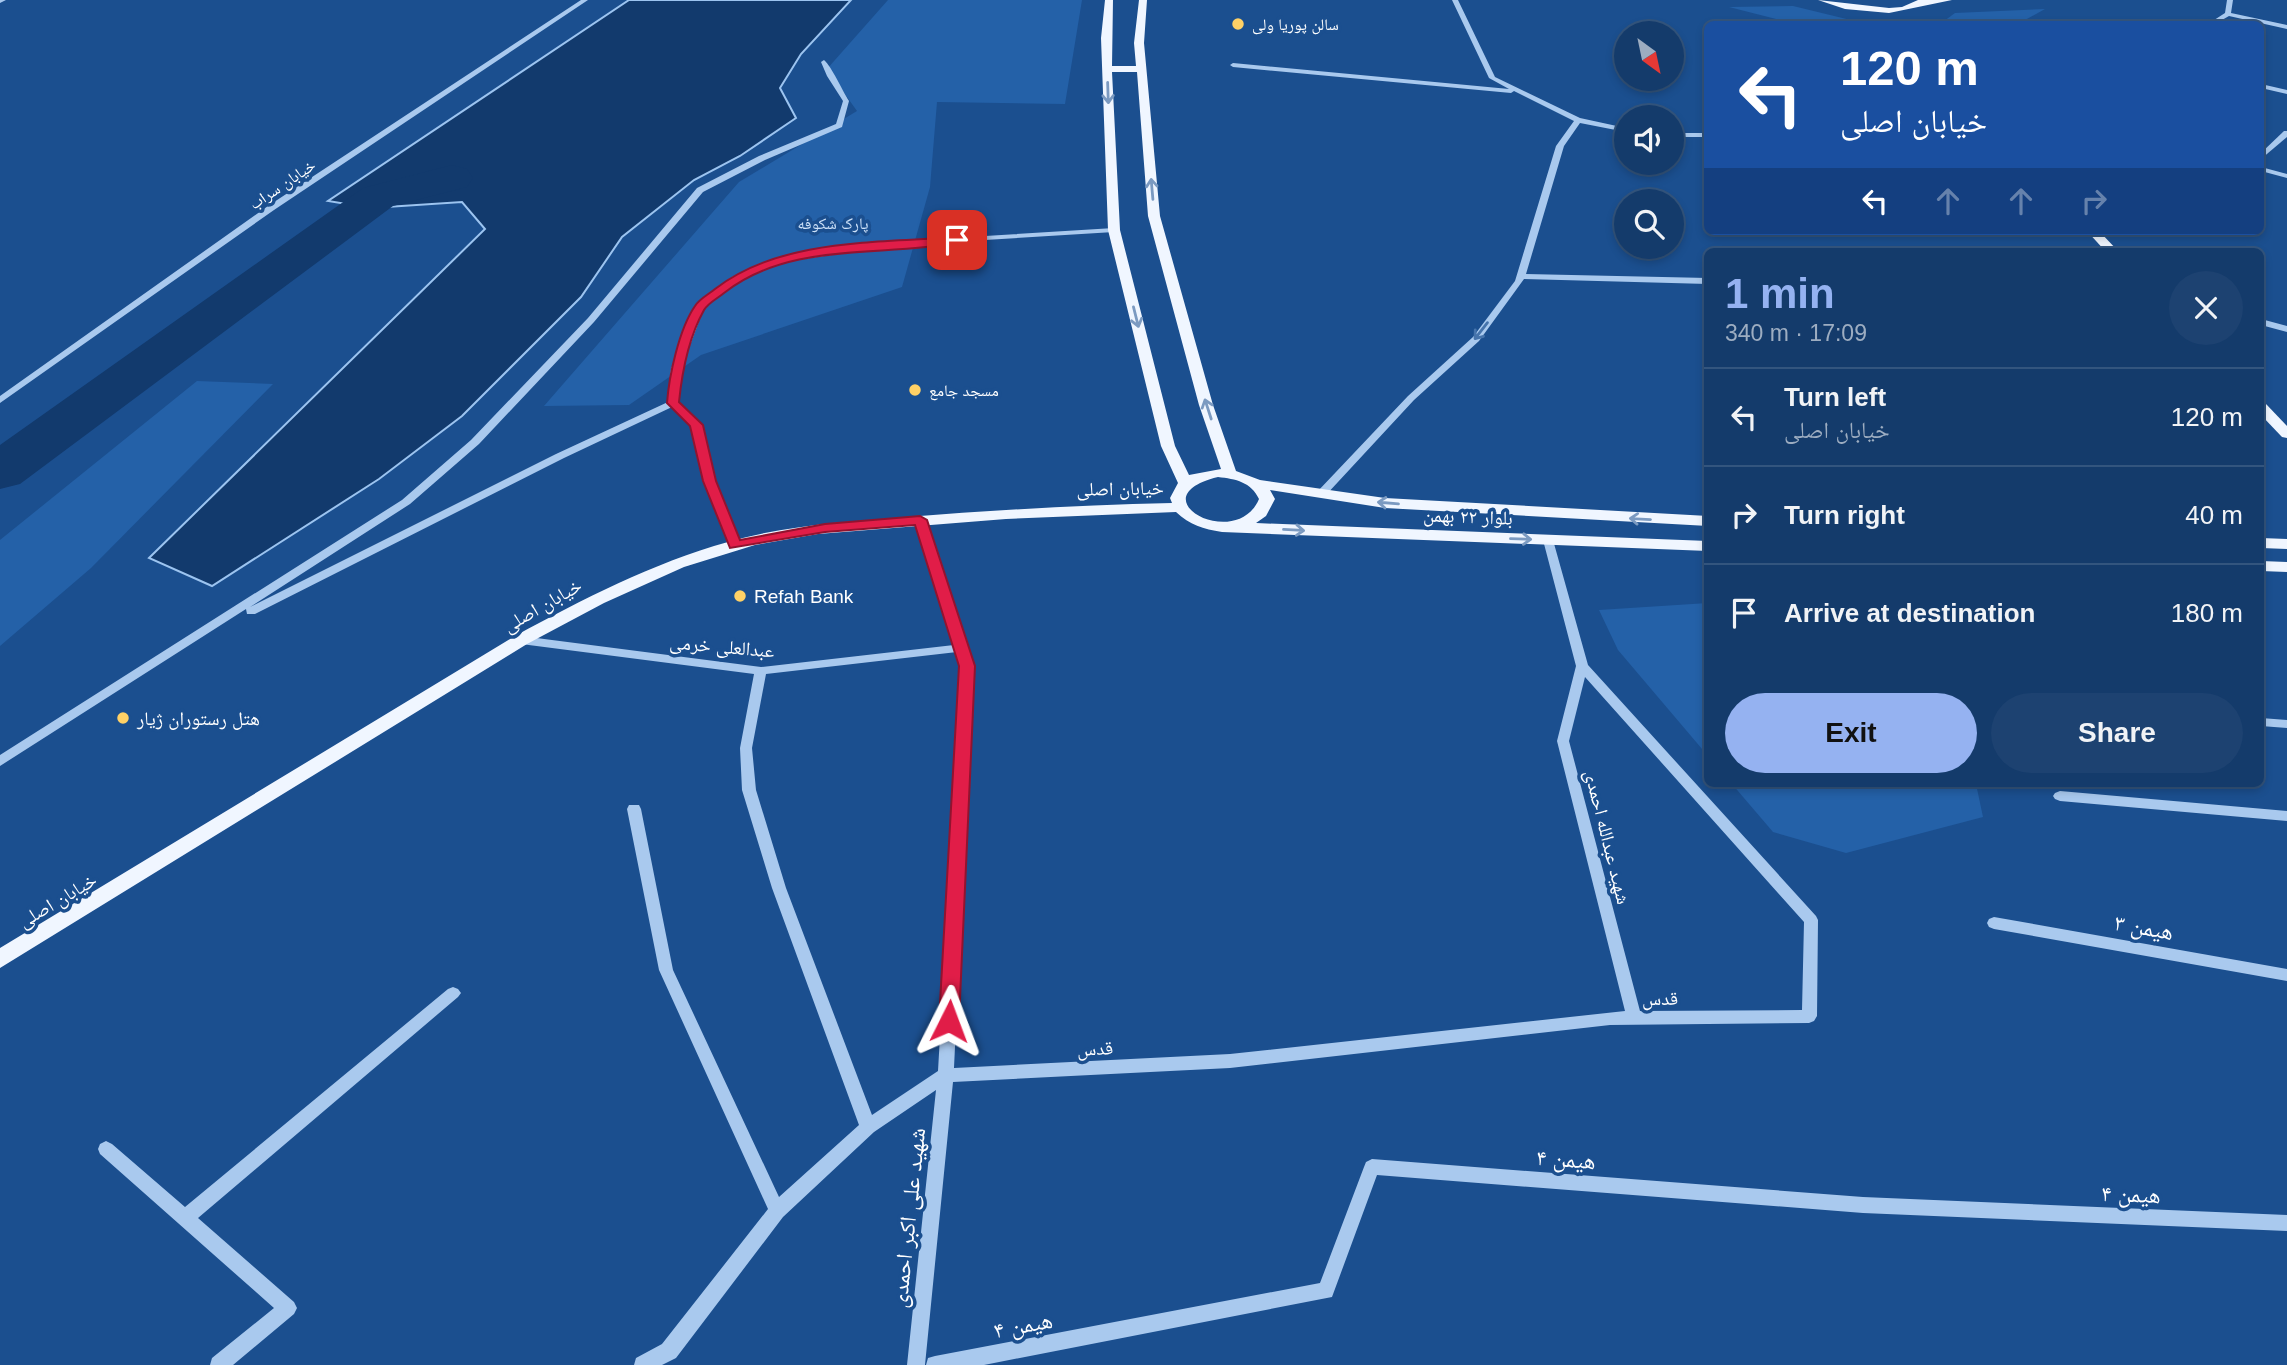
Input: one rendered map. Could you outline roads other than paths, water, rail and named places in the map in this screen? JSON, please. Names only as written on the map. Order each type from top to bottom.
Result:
[{"type":"main road","points":[[1110,0],[1106,38],[1114,230],[1168,446],[1185,483]]},
{"type":"main road","points":[[1143,0],[1139,43],[1154,216],[1206,405],[1230,474]]},
{"type":"main road","points":[[1819,1],[1879,10],[1903,9],[1922,2],[1948,0]]},
{"type":"main road","points":[[1879,10],[1890,21]]},
{"type":"main road","points":[[1107,69],[1141,69]]},
{"type":"main road","points":[[2097,235],[2109,248]]},
{"type":"main road","points":[[2264,410],[2287,434]]},
{"type":"main road","points":[[1230,474],[1259,484],[1267,499],[1261,513],[1240,524],[1226,526],[1197,522],[1179,507],[1178,491],[1185,483],[1205,475],[1230,474]]},
{"type":"main road","name":"بلوار ۲۲ بهمن","points":[[1259,484],[1385,503],[1704,521]]},
{"type":"main road","name":"خیابان اصلی","points":[[0,959],[521,640],[594,599],[665,567],[735,545],[825,528],[1035,510],[1179,507]]},
{"type":"main road","name":"بلوار ۲۲ بهمن","points":[[1226,526],[1704,546]]},
{"type":"main road","points":[[2264,542],[2287,544]]},
{"type":"main road","points":[[2264,566],[2287,567]]},
{"type":"street","name":"خیابان سراب","points":[[0,400],[271,208],[585,0]]},
{"type":"street","points":[[1455,0],[1492,78],[1578,120],[1614,128]]},
{"type":"street","points":[[2228,14],[2230,0]]},
{"type":"street","points":[[2216,21],[2228,14],[2260,21]]},
{"type":"street","points":[[2264,22],[2287,27]]},
{"type":"street","points":[[0,761],[406,502],[475,442],[592,320],[700,190],[762,158],[839,125],[846,101],[824,62]]},
{"type":"street","points":[[1233,65],[1518,91]]},
{"type":"street","points":[[2264,87],[2287,92]]},
{"type":"street","points":[[1321,494],[1411,398],[1476,339],[1521,276],[1560,146],[1578,120]]},
{"type":"street","points":[[2264,154],[2287,133]]},
{"type":"street","points":[[1684,135],[1704,135]]},
{"type":"street","points":[[2264,170],[2287,176]]},
{"type":"street","points":[[673,403],[676,369],[700,307],[735,279],[779,260],[903,243],[1114,230]]},
{"type":"street","points":[[1521,276],[1704,281]]},
{"type":"street","points":[[2264,323],[2287,329]]},
{"type":"street","points":[[194,639],[560,456],[673,403]]},
{"type":"street","points":[[673,403],[696,425],[709,481],[735,545]]},
{"type":"street","points":[[643,1365],[669,1351],[777,1211],[869,1127],[946,1075],[967,666],[920,520]]},
{"type":"street","name":"قدس","points":[[946,1075],[1230,1060],[1610,1018],[1809,1016],[1811,920],[1582,666],[1548,540]]},
{"type":"street","name":"عبدالعلی خرمی","points":[[521,640],[761,671],[961,648]]},
{"type":"street","name":"شهید عبدالله احمدی","points":[[1582,666],[1563,741],[1634,1018]]},
{"type":"street","points":[[761,671],[746,748],[749,790],[779,887],[869,1127]]},
{"type":"street","points":[[2264,722],[2287,724]]},
{"type":"street","points":[[2060,796],[2287,816]]},
{"type":"street","points":[[634,809],[666,970],[777,1211]]},
{"type":"street","name":"هیمن ۳","points":[[1994,923],[2287,975]]},
{"type":"street","points":[[185,1218],[453,993]]},
{"type":"street","name":"شهید علی اکبر احمدی","points":[[916,1365],[946,1075]]},
{"type":"street","points":[[106,1149],[288,1308],[219,1365]]},
{"type":"street","name":"هیمن ۴","points":[[935,1365],[1326,1290],[1372,1167],[1863,1205],[2287,1223]]},
{"type":"waterway","points":[[0,472],[378,197],[452,178]]},
{"type":"place","name":"سالن پوریا ولی","points":[[1238,24]]},
{"type":"place","name":"مسجد جامع","points":[[915,390]]},
{"type":"place","name":"Refah Bank","points":[[740,596]]},
{"type":"place","name":"هتل رستوران ژیار","points":[[123,718]]},
{"type":"park label","name":"پارک شکوفه","points":[[833,223]]}]
